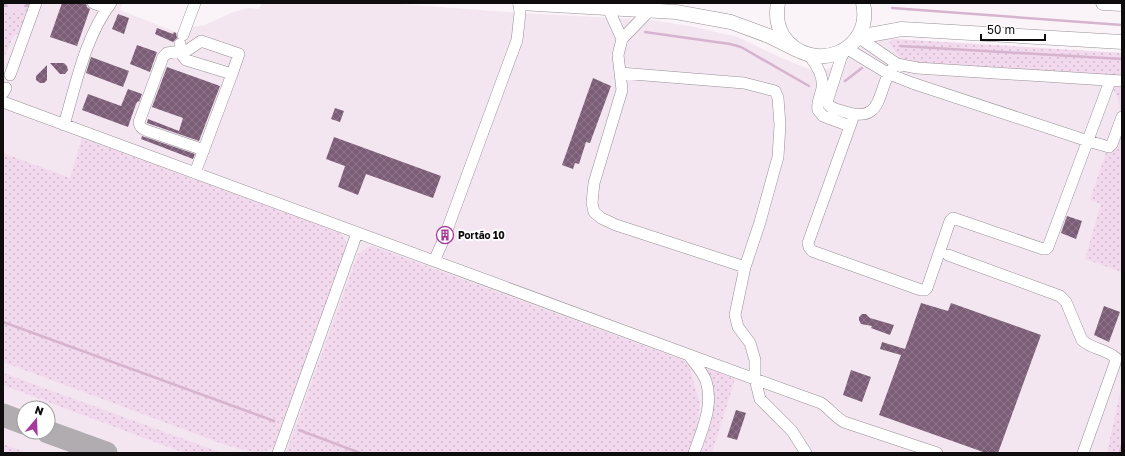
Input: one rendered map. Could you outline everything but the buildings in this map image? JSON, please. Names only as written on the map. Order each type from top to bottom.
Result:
[{"type":"main road","points":[[519,3],[676,12],[731,22],[770,36],[803,53],[823,57],[835,54],[846,48],[858,37],[864,20],[864,9],[862,3]]},
{"type":"main road","points":[[778,3],[777,21],[781,32],[788,42],[803,53]]},
{"type":"main road","points":[[1103,3],[1122,4]]},
{"type":"main road","points":[[858,37],[902,29],[1122,42]]},
{"type":"lane","points":[[10,75],[36,3]]},
{"type":"lane","points":[[64,125],[84,56],[90,41],[109,6],[93,3]]},
{"type":"lane","points":[[195,3],[181,44],[183,56],[186,60],[232,74]]},
{"type":"lane","points":[[434,261],[445,235],[516,40],[519,21],[519,3]]},
{"type":"lane","points":[[608,8],[622,39]]},
{"type":"lane","points":[[649,11],[622,39],[618,55],[622,90],[594,183],[592,203],[594,212],[601,218],[616,225],[745,267]]},
{"type":"lane","points":[[858,37],[897,64],[917,68],[1122,81]]},
{"type":"lane","points":[[181,44],[188,50],[201,41],[239,54],[195,173]]},
{"type":"lane","points":[[181,44],[163,57],[139,122],[142,129],[204,150]]},
{"type":"lane","points":[[897,64],[889,74],[878,104],[871,110],[854,115],[828,105],[827,102],[841,58],[846,48],[889,74],[912,83],[1088,141],[1110,146],[1122,116]]},
{"type":"lane","points":[[803,53],[816,66],[821,80],[822,88],[817,104],[818,110],[823,116],[850,126]]},
{"type":"lane","points":[[912,83],[917,68]]},
{"type":"lane","points":[[620,73],[744,84],[775,91],[778,98],[780,125],[778,157],[760,222],[745,267],[735,315],[738,327],[750,343],[755,360],[755,379],[760,400],[792,431],[806,453]]},
{"type":"lane","points":[[854,115],[808,243],[809,247],[812,251],[925,290],[950,221],[953,218],[1046,250],[1048,248],[1110,80]]},
{"type":"lane","points":[[3,102],[822,403],[828,407],[837,418],[844,422],[937,453]]},
{"type":"lane","points":[[278,453],[357,233]]},
{"type":"lane","points":[[948,255],[1060,296],[1066,302],[1082,340],[1086,344],[1112,354],[1116,358],[1083,453]]},
{"type":"lane","points":[[689,355],[706,379],[710,397],[708,409],[694,453]]},
{"type":"shaded area","points":[[3,3],[118,3],[122,4],[120,10],[186,36],[190,27],[205,25],[231,13],[248,8],[259,9],[262,3],[387,3],[520,13],[651,20],[695,27],[738,37],[779,57],[814,71],[828,69],[867,43],[892,34],[894,39],[1122,53],[1122,453],[3,453]]},
{"type":"green space","points":[[3,3],[30,3],[29,9],[3,12]]},
{"type":"green space","points":[[29,9],[19,33],[13,37],[3,60],[3,12]]},
{"type":"green space","points":[[894,39],[1122,53],[1122,76],[902,61],[889,43]]},
{"type":"green space","points":[[1122,79],[1122,272],[1085,259],[1101,204],[1090,200],[1120,111],[1117,95],[1106,82]]},
{"type":"green space","points":[[82,138],[340,233],[344,237],[346,252],[273,448],[255,452],[242,450],[223,444],[3,362],[3,153],[70,178]]},
{"type":"green space","points":[[372,246],[688,362],[700,404],[697,427],[689,453],[286,453],[358,254]]},
{"type":"green space","points":[[704,367],[735,379],[712,453],[697,453],[707,427]]},
{"type":"green space","points":[[3,373],[222,453],[186,453],[56,405],[56,400],[43,400],[3,385]]},
{"type":"green space","points":[[1122,384],[1122,453],[1107,453]]},
{"type":"green space","points":[[3,444],[27,453],[3,453]]},
{"type":"waterway","points":[[892,8],[1122,25]]},
{"type":"waterway","points":[[645,32],[730,44],[741,47],[809,86]]},
{"type":"waterway","points":[[900,46],[1122,59]]},
{"type":"waterway","points":[[845,81],[862,68]]},
{"type":"waterway","points":[[3,322],[274,421]]},
{"type":"waterway","points":[[299,430],[360,453]]},
{"type":"waterway","points":[[1120,453],[1122,445]]},
{"type":"taxiway","points":[[3,415],[16,420]]},
{"type":"taxiway","points":[[56,435],[106,453]]},
{"type":"place","name":"Portão 10","points":[[445,235]]}]
